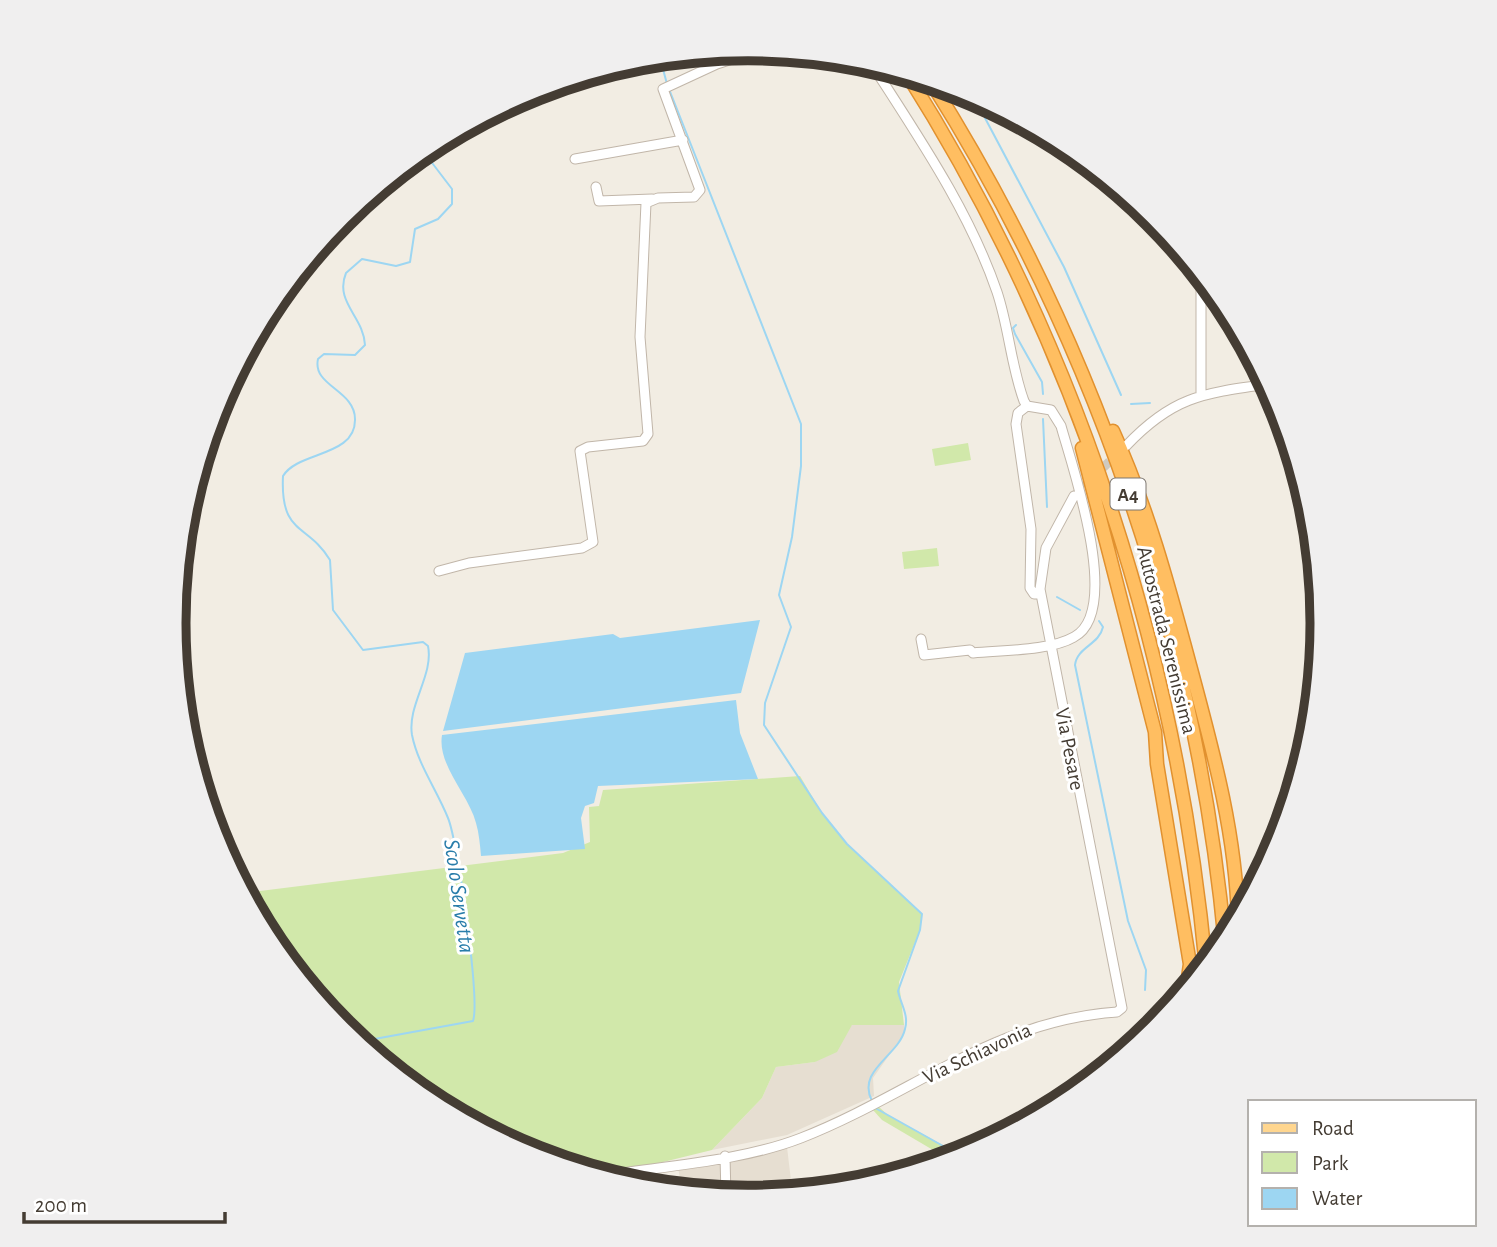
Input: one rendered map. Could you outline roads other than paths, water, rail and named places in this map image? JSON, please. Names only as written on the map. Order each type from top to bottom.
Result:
[{"type":"highway","name":"Autostrada Serenissima","points":[[913,86],[984,207],[1056,358],[1106,492],[1156,666],[1186,811],[1204,953]]},
{"type":"highway","name":"Autostrada Serenissima","points":[[940,95],[997,192],[1062,324],[1126,488],[1177,661],[1205,799],[1223,925]]},
{"type":"highway","points":[[1062,324],[1086,366],[1139,488],[1159,548],[1207,726],[1231,834],[1237,902]]},
{"type":"highway","points":[[1056,358],[1057,377],[1086,462],[1148,699],[1189,964],[1188,974]]},
{"type":"street","points":[[596,187],[599,201],[653,200],[694,197],[698,194],[698,178],[663,94],[669,85],[723,62]]},
{"type":"street","points":[[880,77],[931,158],[979,250],[999,299],[1015,374],[1027,406]]},
{"type":"street","points":[[575,159],[683,140]]},
{"type":"street","points":[[439,571],[469,563],[582,548],[593,542],[580,451],[588,447],[643,441],[648,433],[640,337],[645,211],[646,203],[653,200]]},
{"type":"street","points":[[1200,395],[1201,289]]},
{"type":"street","points":[[1126,446],[1158,415],[1200,395],[1258,386]]},
{"type":"street","points":[[921,639],[924,655],[970,650],[974,653],[1050,644],[1077,636],[1085,627],[1093,590],[1094,549],[1056,415],[1046,408],[1027,406],[1018,413],[1016,424],[1032,545],[1030,588],[1034,594],[1041,594]]},
{"type":"street","name":"Via Pesare","points":[[1074,496],[1046,548],[1041,594],[1122,1007]]},
{"type":"street","name":"Via Schiavonia","points":[[626,1172],[725,1156],[798,1139],[866,1108],[965,1056],[1035,1025],[1116,1012],[1122,1007]]},
{"type":"street","points":[[725,1156],[726,1185]]},
{"type":"water","points":[[760,620],[741,693],[443,731],[465,653],[613,634],[620,638]]},
{"type":"water","points":[[736,700],[740,733],[758,779],[598,786],[594,803],[585,806],[581,818],[585,849],[481,856],[476,823],[444,757],[442,735]]},
{"type":"waterway","points":[[663,68],[667,84]]},
{"type":"waterway","points":[[669,89],[801,424],[801,466],[792,537],[779,595],[791,627],[765,703],[764,725],[822,813],[847,844],[922,914],[920,930],[898,991],[905,1015],[905,1029],[901,1039],[870,1080],[872,1101]]},
{"type":"waterway","points":[[985,118],[1064,267],[1121,395]]},
{"type":"waterway","name":"Scolo Servetta","points":[[371,1040],[473,1021],[473,984],[467,921],[452,833],[412,735],[411,724],[427,668],[428,646],[423,642],[363,650],[333,610],[330,560],[322,548],[297,527],[286,509],[283,476],[301,462],[337,447],[353,431],[353,409],[342,394],[321,376],[318,359],[324,354],[355,355],[365,345],[360,326],[346,301],[343,283],[346,273],[362,259],[396,266],[410,262],[415,229],[438,219],[452,204],[452,189],[430,160]]},
{"type":"waterway","points":[[1016,325],[1013,328],[1015,334],[1042,382],[1043,394]]},
{"type":"waterway","points":[[1131,404],[1150,403]]},
{"type":"waterway","points":[[1043,419],[1047,507]]},
{"type":"waterway","points":[[1057,597],[1080,610]]},
{"type":"waterway","points":[[1099,621],[1103,627],[1101,633],[1080,654],[1075,665],[1128,921],[1146,970],[1145,990]]},
{"type":"waterway","points":[[877,1109],[948,1149]]},
{"type":"tunnel","points":[[1074,496],[1117,454]]}]
